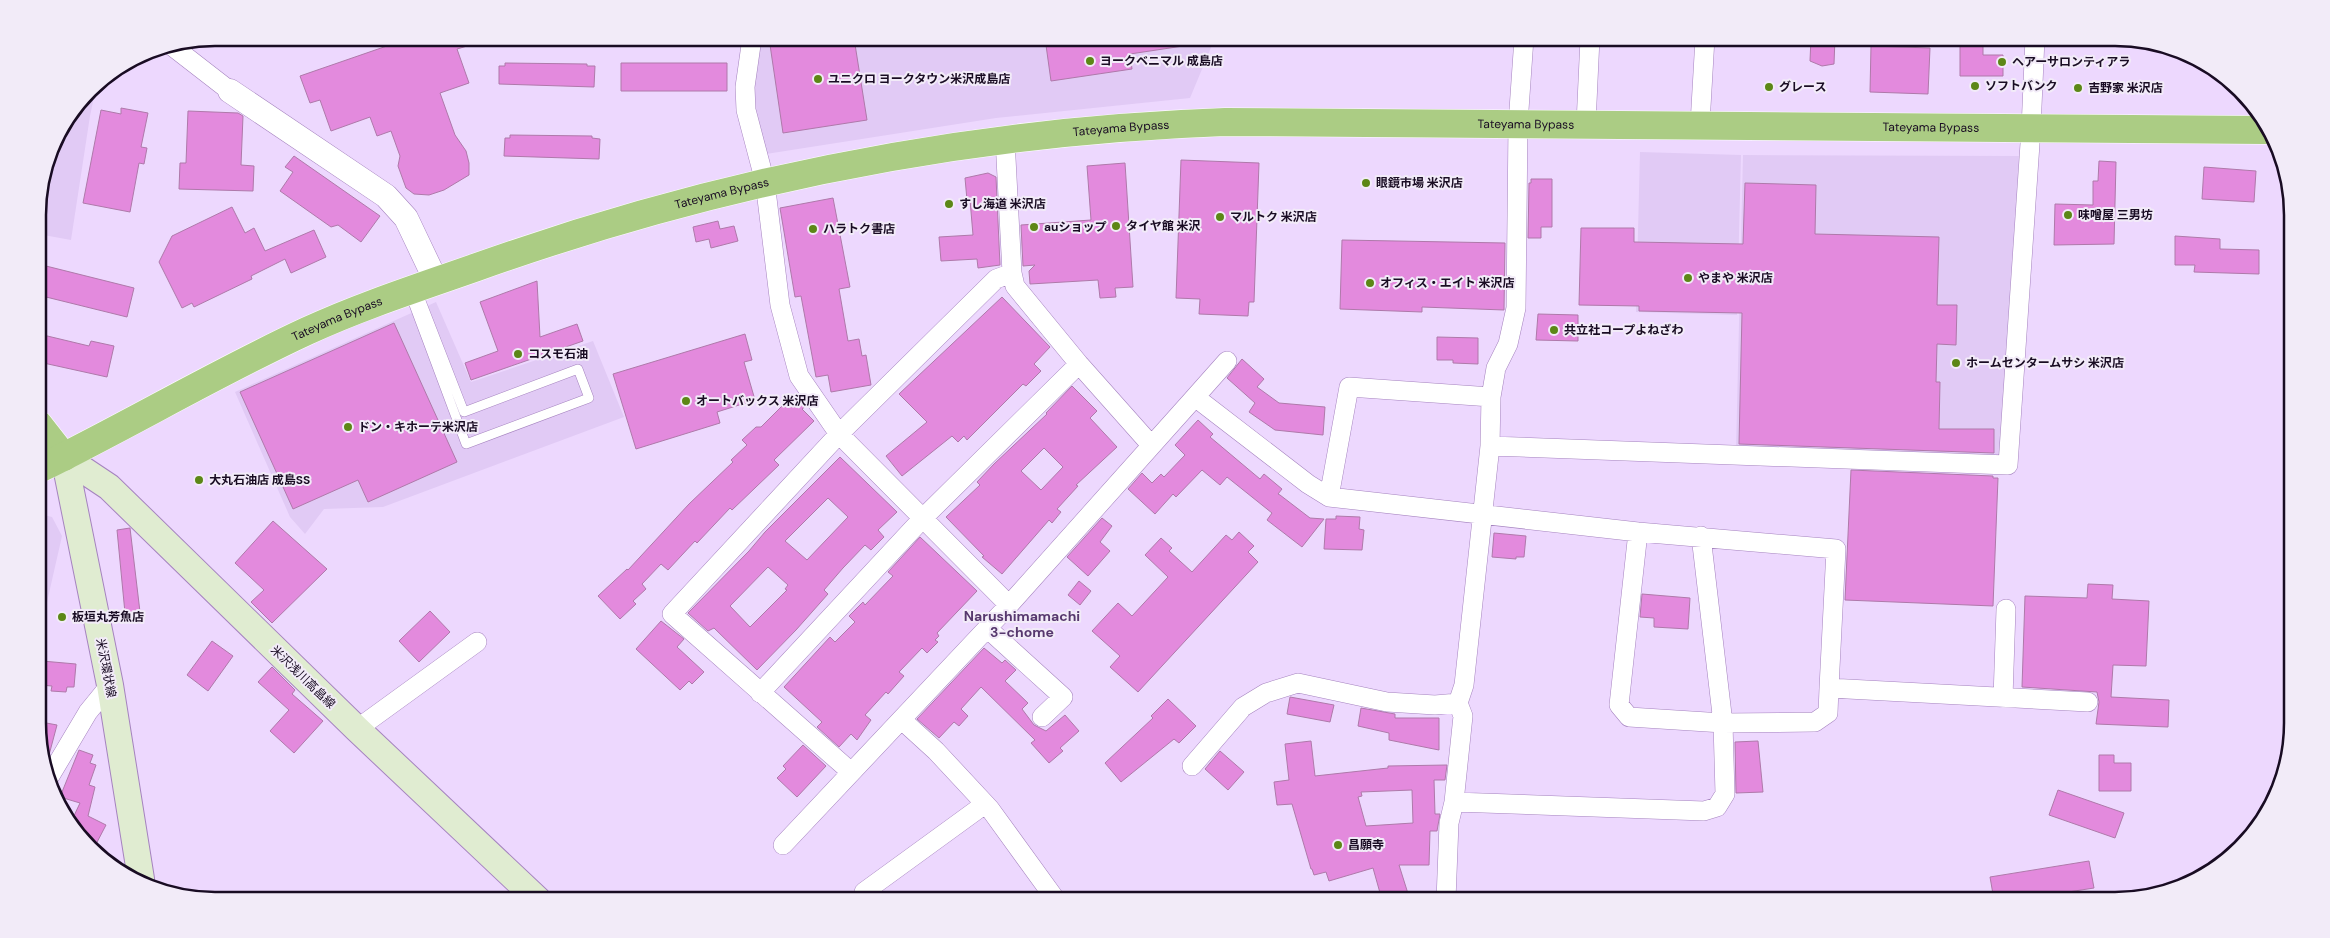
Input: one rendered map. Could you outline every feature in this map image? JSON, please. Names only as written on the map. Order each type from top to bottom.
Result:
[{"type":"highway","name":"Tateyama Bypass","points":[[46,465],[308,331],[420,287],[546,242],[663,208],[765,182],[880,157],[1005,139],[1093,129],[1208,122],[1700,124],[2260,130]]},
{"type":"highway","points":[[47,435],[64,457]]},
{"type":"main road","name":"米沢環状線","points":[[64,457],[110,685],[140,873]]},
{"type":"main road","name":"米沢浅川高畠線","points":[[64,457],[109,487],[356,730],[529,892]]},
{"type":"street","points":[[751,46],[745,87],[746,110],[765,182],[780,305],[799,376],[839,434],[1009,604]]},
{"type":"street","points":[[1446,891],[1449,823],[1454,802],[1462,716],[1458,703],[1464,685],[1483,513],[1490,446],[1491,397],[1496,368],[1508,344],[1516,308],[1518,124],[1523,46]]},
{"type":"street","points":[[1586,124],[1590,46]]},
{"type":"street","points":[[1700,124],[1705,46]]},
{"type":"street","points":[[1490,446],[2008,465],[2031,129],[2035,46]]},
{"type":"street","points":[[178,51],[230,91],[386,196],[406,218],[420,287]]},
{"type":"street","points":[[1005,139],[1012,274],[1015,286],[1078,364],[1151,446]]},
{"type":"street","points":[[852,772],[672,614],[839,434],[996,279],[1012,274]]},
{"type":"street","points":[[783,845],[987,628],[1227,361]]},
{"type":"street","points":[[760,693],[923,518],[1078,364]]},
{"type":"street","points":[[1329,497],[1349,387],[1491,397]]},
{"type":"street","points":[[1195,397],[1308,484],[1329,497],[1638,532],[1836,549],[1828,714],[1815,722],[1723,723],[1629,717],[1618,705],[1638,532]]},
{"type":"street","points":[[1454,802],[1704,811],[1717,807],[1725,794],[1723,723],[1701,536]]},
{"type":"street","points":[[2003,698],[2006,609]]},
{"type":"street","points":[[987,628],[1063,698],[1042,717]]},
{"type":"street","points":[[356,730],[477,642]]},
{"type":"street","points":[[1192,766],[1243,707],[1266,693],[1298,683],[1387,702],[1435,706],[1458,703]]},
{"type":"street","points":[[53,771],[88,712],[110,685]]},
{"type":"street","points":[[1829,688],[2088,702]]},
{"type":"street","points":[[902,720],[936,751],[985,804],[1050,892]]},
{"type":"street","points":[[864,892],[985,804]]},
{"type":"lane","points":[[420,287],[464,412],[578,369],[589,398],[466,444],[420,287]]},
{"type":"shaded area","points":[[756,46],[1212,46],[1190,98],[996,118],[766,154],[752,112]]},
{"type":"shaded area","points":[[94,98],[90,116],[71,240],[47,236],[48,193],[59,151],[81,112]]},
{"type":"shaded area","points":[[1640,152],[1741,155],[1737,315],[1636,312]]},
{"type":"shaded area","points":[[1743,155],[2019,156],[2006,463],[1736,450]]},
{"type":"shaded area","name":"ドン・キホーテ米沢店","points":[[436,302],[471,382],[593,341],[624,417],[383,507],[324,509],[305,534],[290,517],[235,392]]},
{"type":"shaded area","points":[[46,516],[52,517],[62,536],[46,606]]},
{"type":"building","points":[[387,46],[467,46],[457,49],[469,83],[440,93],[455,135],[466,151],[469,175],[444,190],[429,195],[414,194],[406,188],[398,166],[400,156],[391,131],[377,136],[370,117],[331,131],[320,100],[310,103],[300,76]]},
{"type":"building","name":"ユニクロ ヨークタウン米沢成島店","points":[[770,46],[855,46],[867,120],[783,133]]},
{"type":"building","name":"ヨークベニマル 成島店","points":[[1046,46],[1183,46],[1130,54],[1132,69],[1051,81]]},
{"type":"building","points":[[1811,46],[1835,46],[1834,64],[1822,66],[1810,61]]},
{"type":"building","points":[[1871,46],[1930,48],[1928,94],[1870,92]]},
{"type":"building","points":[[1960,46],[1983,46],[1983,55],[2003,55],[2003,76],[1960,76]]},
{"type":"building","points":[[505,63],[587,64],[587,66],[595,66],[594,87],[499,84],[499,66],[505,66]]},
{"type":"building","points":[[621,63],[727,63],[727,91],[621,91]]},
{"type":"building","points":[[121,108],[148,113],[141,147],[147,148],[144,164],[139,163],[130,212],[83,203],[101,110],[121,114]]},
{"type":"building","points":[[188,111],[238,113],[243,116],[241,165],[254,166],[253,191],[179,189],[180,163],[186,163]]},
{"type":"building","points":[[510,135],[592,136],[592,138],[600,139],[599,159],[504,156],[505,138],[510,138]]},
{"type":"building","points":[[294,156],[380,216],[361,242],[338,225],[331,227],[280,191],[293,172],[285,167]]},
{"type":"building","points":[[1181,160],[1259,163],[1254,302],[1249,302],[1248,316],[1199,314],[1200,299],[1176,298]]},
{"type":"building","points":[[2099,161],[2116,162],[2114,244],[2054,245],[2055,204],[2093,205],[2093,181],[2098,181]]},
{"type":"building","points":[[1125,163],[1133,287],[1115,288],[1116,297],[1100,298],[1098,280],[1030,284],[1029,271],[1035,265],[1023,266],[1021,225],[1091,220],[1087,166]]},
{"type":"building","points":[[2204,167],[2256,171],[2254,202],[2202,199]]},
{"type":"building","points":[[988,173],[996,177],[1000,265],[978,268],[977,259],[941,261],[939,237],[973,235],[970,200],[967,200],[965,178]]},
{"type":"building","points":[[1531,179],[1552,179],[1552,227],[1541,227],[1541,238],[1528,238],[1529,183],[1531,183]]},
{"type":"building","points":[[1745,183],[1816,185],[1815,234],[1939,237],[1937,305],[1957,305],[1956,345],[1937,344],[1936,382],[1940,382],[1939,429],[1994,429],[1994,453],[1739,444],[1742,313],[1639,311],[1639,306],[1579,305],[1581,228],[1634,228],[1634,242],[1743,244]]},
{"type":"building","points":[[833,198],[850,287],[839,289],[848,341],[859,339],[862,356],[866,355],[871,385],[831,392],[828,375],[816,377],[801,296],[795,297],[780,208]]},
{"type":"building","points":[[232,207],[245,233],[254,228],[265,251],[314,230],[326,257],[291,273],[285,259],[251,276],[252,279],[194,307],[192,303],[182,308],[159,262],[172,236]]},
{"type":"building","points":[[718,221],[720,229],[734,226],[738,241],[711,248],[709,239],[696,242],[693,227]]},
{"type":"building","points":[[2175,236],[2220,239],[2220,249],[2259,250],[2259,274],[2194,272],[2195,265],[2175,265]]},
{"type":"building","points":[[1342,240],[1505,243],[1504,310],[1422,307],[1422,312],[1340,309]]},
{"type":"building","points":[[47,266],[134,288],[127,317],[47,297]]},
{"type":"building","points":[[537,281],[540,337],[577,324],[583,341],[471,380],[465,363],[498,351],[480,302]]},
{"type":"building","points":[[1002,297],[1050,347],[1034,364],[1041,371],[1026,386],[1023,384],[967,440],[964,436],[958,442],[952,436],[902,476],[886,456],[927,422],[899,394]]},
{"type":"building","points":[[1538,314],[1578,315],[1578,341],[1536,340]]},
{"type":"building","name":"ドン・キホーテ米沢店","points":[[394,323],[457,462],[368,502],[358,480],[293,509],[240,392]]},
{"type":"building","points":[[745,334],[752,360],[744,362],[755,400],[717,412],[720,423],[636,449],[613,374]]},
{"type":"building","points":[[47,336],[89,346],[91,341],[114,346],[107,377],[47,364]]},
{"type":"building","points":[[1437,337],[1478,338],[1478,364],[1453,363],[1453,360],[1437,360]]},
{"type":"building","points":[[1242,359],[1264,379],[1257,387],[1279,403],[1325,407],[1323,435],[1275,430],[1249,412],[1255,403],[1227,378]]},
{"type":"building","points":[[1072,386],[1097,411],[1090,418],[1117,447],[1076,485],[1078,486],[1057,509],[1061,512],[1052,523],[1049,520],[1002,574],[982,557],[984,556],[946,517],[980,485],[977,482]],"holes":[[[1044,448],[1063,467],[1041,490],[1021,471]]]},
{"type":"building","points":[[794,394],[806,406],[802,409],[814,421],[774,460],[779,465],[732,510],[730,508],[697,543],[695,541],[668,570],[661,564],[642,584],[646,589],[633,601],[636,604],[620,619],[598,596],[628,570],[689,504],[733,462],[731,460],[747,445],[742,440],[756,427],[761,427]]},
{"type":"building","points":[[1198,420],[1213,434],[1210,437],[1260,479],[1264,474],[1282,489],[1278,494],[1310,518],[1324,519],[1302,547],[1267,520],[1272,513],[1227,477],[1220,485],[1202,470],[1176,497],[1173,494],[1155,514],[1128,489],[1142,473],[1152,483],[1161,474],[1164,477],[1185,455],[1175,445]]},
{"type":"building","points":[[840,457],[897,512],[878,530],[884,537],[871,550],[865,545],[843,568],[824,590],[828,594],[757,670],[714,628],[708,631],[688,613]],"holes":[[[828,498],[848,517],[807,560],[785,541]],[[768,567],[788,585],[785,589],[787,590],[750,627],[730,606]]]},
{"type":"building","points":[[1851,470],[1993,476],[1993,478],[1998,478],[1993,606],[1845,600]]},
{"type":"building","points":[[1336,516],[1360,517],[1359,529],[1364,530],[1362,550],[1324,549],[1326,519],[1336,519]]},
{"type":"building","points":[[1102,518],[1112,526],[1100,542],[1110,551],[1088,576],[1067,557]]},
{"type":"building","points":[[273,521],[327,569],[272,623],[251,602],[264,590],[235,563]]},
{"type":"building","points":[[130,528],[140,612],[125,613],[117,530]]},
{"type":"building","points":[[1239,532],[1254,546],[1248,552],[1258,562],[1138,692],[1110,667],[1120,656],[1092,631],[1118,603],[1132,616],[1168,577],[1145,555],[1161,538],[1172,548],[1169,551],[1192,572],[1226,535],[1232,540]]},
{"type":"building","points":[[1494,533],[1526,536],[1524,557],[1516,557],[1516,559],[1492,557]]},
{"type":"building","points":[[920,537],[977,591],[937,633],[939,636],[935,640],[938,642],[927,653],[922,648],[899,672],[904,676],[865,715],[871,720],[857,740],[851,734],[839,747],[817,727],[822,722],[784,687],[830,637],[835,642],[855,622],[849,616],[863,602],[865,605],[893,576],[888,572]]},
{"type":"building","points":[[1079,581],[1091,591],[1080,605],[1068,595]]},
{"type":"building","points":[[2088,584],[2113,585],[2112,599],[2149,601],[2146,666],[2113,665],[2111,697],[2169,700],[2168,727],[2096,724],[2099,702],[2097,692],[2022,687],[2025,596],[2087,598]]},
{"type":"building","points":[[1642,594],[1690,598],[1688,629],[1654,627],[1654,618],[1640,617]]},
{"type":"building","points":[[430,611],[450,632],[419,662],[399,641]]},
{"type":"building","points":[[661,621],[684,639],[677,647],[704,672],[692,684],[689,681],[680,690],[636,649]]},
{"type":"building","points":[[212,641],[233,656],[208,691],[187,675]]},
{"type":"building","points":[[984,648],[1002,663],[1005,660],[1016,670],[1005,681],[1028,703],[1022,709],[1034,725],[1046,731],[1065,715],[1079,731],[1060,748],[1063,751],[1049,763],[1031,743],[1035,740],[981,687],[961,709],[968,716],[959,726],[954,722],[939,738],[917,719]]},
{"type":"building","points":[[46,661],[76,664],[74,687],[67,687],[66,692],[51,691],[52,686],[46,686]]},
{"type":"building","points":[[272,667],[295,690],[292,694],[323,721],[294,753],[270,731],[289,710],[258,682]]},
{"type":"building","points":[[1290,697],[1334,705],[1330,722],[1287,714]]},
{"type":"building","points":[[1168,699],[1196,726],[1179,743],[1174,739],[1121,782],[1105,763],[1153,718],[1151,716]]},
{"type":"building","points":[[1361,708],[1395,714],[1395,718],[1439,718],[1439,750],[1389,740],[1389,733],[1358,726]]},
{"type":"building","points":[[46,723],[57,725],[49,755]]},
{"type":"building","points":[[1311,741],[1315,776],[1388,768],[1388,766],[1447,765],[1445,780],[1434,780],[1435,814],[1440,814],[1437,831],[1430,831],[1429,865],[1399,865],[1407,891],[1380,891],[1373,868],[1329,881],[1326,872],[1314,875],[1292,804],[1277,805],[1274,782],[1289,780],[1285,744]],"holes":[[[1412,790],[1413,823],[1366,826],[1358,797],[1362,796],[1361,792]]]},
{"type":"building","points":[[1758,741],[1763,792],[1736,793],[1735,742]]},
{"type":"building","points":[[803,745],[826,766],[797,797],[777,778],[786,769],[783,766]]},
{"type":"building","points":[[79,750],[93,755],[90,763],[96,765],[89,785],[95,787],[88,816],[106,825],[97,843],[74,815],[80,803],[65,798],[62,792]]},
{"type":"building","points":[[1220,751],[1244,772],[1228,790],[1205,769]]},
{"type":"building","points":[[2099,755],[2114,755],[2114,763],[2131,763],[2131,791],[2099,791]]},
{"type":"building","points":[[2058,790],[2124,813],[2115,838],[2049,815]]},
{"type":"building","points":[[2089,861],[2094,888],[2075,891],[1992,891],[1990,877]]},
{"type":"place","name":"ヨークベニマル 成島店","points":[[1090,61]]},
{"type":"place","name":"ヘアーサロンティアラ","points":[[2002,62]]},
{"type":"place","name":"ユニクロ ヨークタウン米沢成島店","points":[[818,79]]},
{"type":"place","name":"ソフトバンク","points":[[1975,86]]},
{"type":"place","name":"グレース","points":[[1769,87]]},
{"type":"place","name":"吉野家 米沢店","points":[[2078,88]]},
{"type":"place","name":"眼鏡市場 米沢店","points":[[1366,183]]},
{"type":"place","name":"すし海道 米沢店","points":[[949,204]]},
{"type":"place","name":"味噌屋 三男坊","points":[[2068,215]]},
{"type":"place","name":"マルトク 米沢店","points":[[1220,217]]},
{"type":"place","name":"タイヤ館 米沢","points":[[1116,226]]},
{"type":"place","name":"auショップ","points":[[1034,227]]},
{"type":"place","name":"ハラトク書店","points":[[813,229]]},
{"type":"place","name":"やまや 米沢店","points":[[1688,278]]},
{"type":"place","name":"オフィス・エイト 米沢店","points":[[1370,283]]},
{"type":"place","name":"共立社コープよねざわ","points":[[1554,330]]},
{"type":"place","name":"コスモ石油","points":[[518,354]]},
{"type":"place","name":"ホームセンタームサシ 米沢店","points":[[1956,363]]},
{"type":"place","name":"オートバックス 米沢店","points":[[686,401]]},
{"type":"place","name":"ドン・キホーテ米沢店","points":[[348,427]]},
{"type":"place","name":"大丸石油店 成島SS","points":[[199,480]]},
{"type":"place","name":"板垣丸芳魚店","points":[[62,617]]},
{"type":"place","name":"昌願寺","points":[[1338,845]]},
{"type":"district","name":"Narushimamachi 3-chome","points":[[1022,624]]}]
